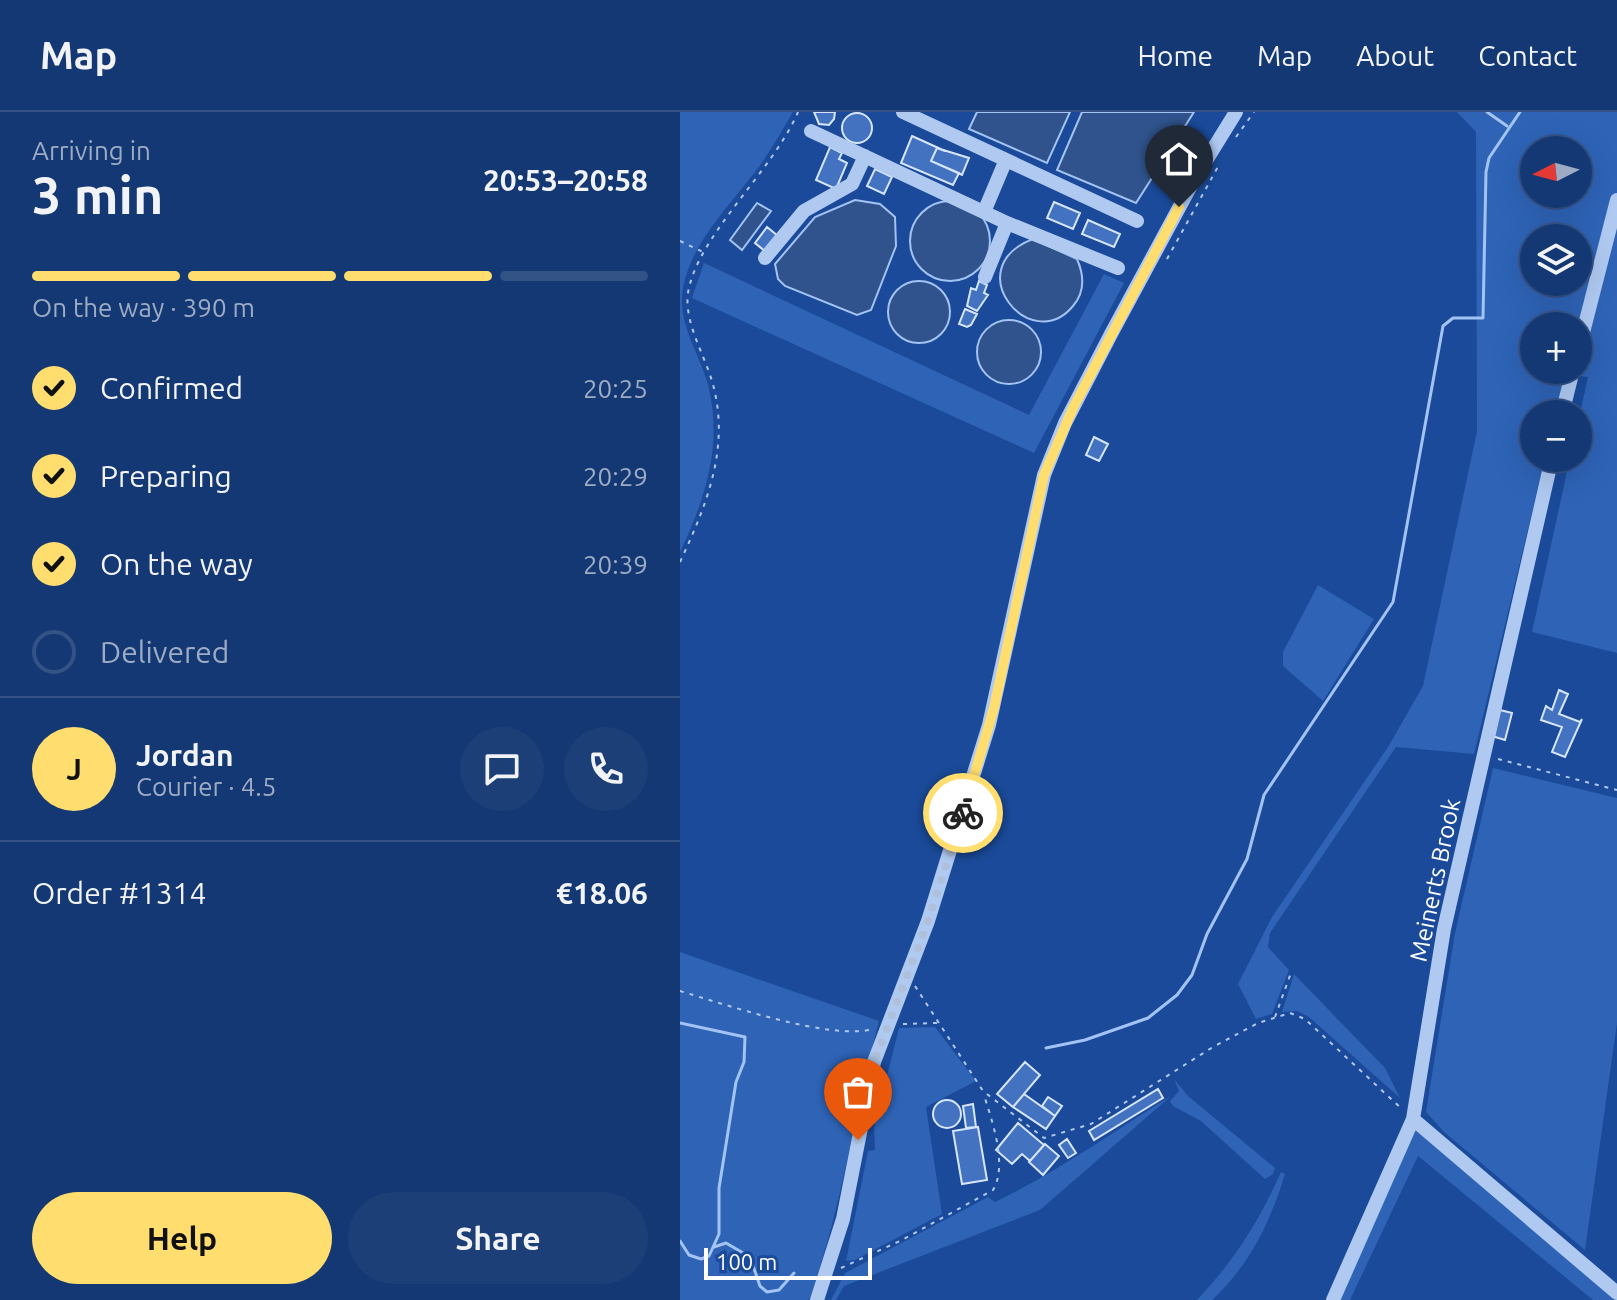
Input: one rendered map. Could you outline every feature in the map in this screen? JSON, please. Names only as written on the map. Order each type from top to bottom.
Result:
[{"type":"street","points":[[903,112],[1137,221]]},
{"type":"street","points":[[817,1300],[843,1219],[865,1099],[928,921],[983,747],[1037,497],[1049,459],[1080,393],[1194,180],[1236,112]]},
{"type":"street","points":[[811,131],[1007,223],[1118,268]]},
{"type":"street","points":[[765,258],[804,211],[852,184],[865,156]]},
{"type":"street","points":[[984,212],[1005,162]]},
{"type":"street","points":[[1588,312],[1617,200]]},
{"type":"street","points":[[985,277],[1007,223]]},
{"type":"street","name":"Meinerts Brook","points":[[1333,1300],[1413,1119],[1444,929],[1549,472]]},
{"type":"street","points":[[1413,1119],[1617,1293]]},
{"type":"path","points":[[680,562],[707,503],[718,449],[717,401],[687,298],[693,272],[704,252],[769,164],[798,112]]},
{"type":"path","points":[[1235,140],[1254,112]]},
{"type":"path","points":[[1165,263],[1222,161]]},
{"type":"path","points":[[680,241],[704,252]]},
{"type":"path","points":[[1485,755],[1617,790]]},
{"type":"path","points":[[1275,1018],[1292,970]]},
{"type":"path","points":[[909,998],[918,977]]},
{"type":"path","points":[[837,1269],[902,1240],[993,1190],[998,1181],[995,1130],[983,1091],[914,985]]},
{"type":"path","points":[[680,991],[812,1027],[844,1032],[892,1025],[939,1023]]},
{"type":"path","points":[[983,1091],[1044,1138],[1091,1124],[1213,1047],[1290,1013],[1305,1019],[1413,1119]]},
{"type":"shaded area","points":[[680,112],[793,112],[761,164],[700,244],[685,280],[682,299],[684,320],[707,381],[714,425],[710,469],[698,511],[680,552]]},
{"type":"shaded area","points":[[977,112],[1070,112],[1047,163],[969,129]]},
{"type":"shaded area","points":[[1082,112],[1194,112],[1136,203],[1057,170]]},
{"type":"shaded area","points":[[1457,112],[1617,112],[1617,653],[1532,632],[1567,472],[1592,472],[1592,400],[1583,400],[1586,384],[1592,384],[1592,312],[1520,312],[1520,384],[1562,384],[1558,400],[1520,400],[1520,472],[1542,472],[1474,754],[1396,747],[1270,933],[1268,947],[1289,970],[1272,1014],[1256,1019],[1238,984],[1272,917],[1388,747],[1423,686],[1477,431],[1476,132]]},
{"type":"shaded area","points":[[855,200],[880,204],[895,217],[896,246],[871,310],[857,315],[785,286],[778,279],[775,264],[815,217]]},
{"type":"shaded area","points":[[950,201],[965,204],[978,213],[987,226],[990,241],[987,256],[978,269],[965,278],[950,281],[935,278],[922,269],[913,256],[910,241],[913,226],[922,213],[935,204]]},
{"type":"shaded area","points":[[757,203],[771,211],[742,250],[730,240]]},
{"type":"shaded area","points":[[1033,239],[1077,259],[1079,265],[1082,277],[1080,295],[1073,306],[1056,319],[1038,321],[1022,315],[1009,302],[1001,286],[1001,269],[1011,252]]},
{"type":"shaded area","points":[[704,263],[1029,415],[1104,274],[1124,283],[1034,453],[692,298]]},
{"type":"shaded area","points":[[919,281],[931,283],[941,290],[948,300],[948,324],[941,334],[931,341],[919,343],[907,341],[897,334],[890,324],[888,312],[890,300],[897,290],[907,283]]},
{"type":"shaded area","points":[[1009,320],[1021,322],[1032,329],[1039,340],[1039,364],[1032,375],[1021,382],[1009,384],[997,382],[986,375],[979,364],[977,352],[979,340],[986,329],[997,322]]},
{"type":"shaded area","points":[[1318,585],[1374,619],[1323,701],[1283,666],[1283,652]]},
{"type":"shaded area","points":[[1493,768],[1617,798],[1617,1023],[1585,1250],[1444,1132],[1426,1112],[1455,933]]},
{"type":"shaded area","points":[[680,952],[879,1021],[839,1196],[809,1300],[680,1300]]},
{"type":"shaded area","points":[[1294,974],[1385,1068],[1400,1098],[1309,1017],[1297,1011],[1282,1012]]},
{"type":"shaded area","points":[[935,1027],[976,1081],[926,1107],[942,1214],[855,1260],[846,1261],[868,1151],[875,1150],[874,1128],[899,1028]]},
{"type":"shaded area","points":[[1174,1079],[1188,1096],[1275,1168],[1273,1174],[1265,1179],[1201,1121],[1173,1106],[1170,1101],[1179,1091]]},
{"type":"shaded area","points":[[1171,1096],[1040,1210],[844,1286],[836,1300],[831,1300],[845,1273],[988,1197],[995,1202],[1018,1190]]},
{"type":"shaded area","points":[[1413,1119],[1617,1293],[1617,1300],[1593,1300],[1418,1156],[1350,1300],[1333,1300]]},
{"type":"shaded area","points":[[1281,1172],[1285,1174],[1273,1209],[1248,1258],[1212,1300],[1197,1300],[1245,1240]]},
{"type":"building","points":[[814,112],[835,112],[834,119],[829,125],[819,124]]},
{"type":"building","points":[[857,113],[868,117],[872,128],[868,139],[857,143],[846,139],[842,128],[846,117]]},
{"type":"building","points":[[912,136],[945,151],[937,148],[931,161],[959,173],[953,185],[901,163]]},
{"type":"building","points":[[830,147],[842,153],[839,159],[847,163],[836,189],[816,180]]},
{"type":"building","points":[[937,148],[969,158],[962,175],[931,161]]},
{"type":"building","points":[[875,169],[892,177],[884,194],[867,186]]},
{"type":"building","points":[[1054,202],[1080,213],[1073,229],[1047,218]]},
{"type":"building","points":[[1088,220],[1120,234],[1114,247],[1082,234]]},
{"type":"building","points":[[767,227],[778,236],[766,252],[755,243]]},
{"type":"building","points":[[979,281],[987,285],[984,293],[988,295],[977,311],[967,306],[971,288],[976,290]]},
{"type":"building","points":[[965,309],[977,314],[967,327],[959,324]]},
{"type":"building","points":[[1094,437],[1108,444],[1099,461],[1086,455]]},
{"type":"building","points":[[1559,690],[1568,694],[1559,714],[1580,722],[1582,719],[1565,757],[1552,752],[1562,727],[1541,720],[1546,706],[1552,710]]},
{"type":"building","points":[[1500,710],[1512,713],[1505,740],[1492,736]]},
{"type":"building","points":[[1025,1062],[1040,1075],[1013,1107],[997,1094]]},
{"type":"building","points":[[1158,1089],[1163,1098],[1094,1140],[1089,1131]]},
{"type":"building","points":[[1024,1094],[1055,1116],[1046,1129],[1013,1107]]},
{"type":"building","points":[[1048,1097],[1062,1106],[1055,1116],[1042,1106]]},
{"type":"building","points":[[947,1100],[957,1104],[961,1114],[957,1124],[947,1128],[937,1124],[933,1114],[937,1104]]},
{"type":"building","points":[[973,1104],[976,1127],[966,1128],[963,1106]]},
{"type":"building","points":[[1018,1123],[1044,1145],[1030,1161],[1022,1154],[1012,1164],[996,1150]]},
{"type":"building","points":[[978,1127],[987,1180],[962,1184],[953,1131]]},
{"type":"building","points":[[1067,1139],[1076,1153],[1068,1158],[1059,1145]]},
{"type":"building","points":[[1045,1144],[1059,1156],[1043,1175],[1029,1162]]},
{"type":"waterway","points":[[1487,112],[1507,126]]},
{"type":"waterway","points":[[1046,1048],[1085,1040],[1148,1018],[1177,995],[1192,975],[1207,934],[1247,859],[1264,795],[1393,602],[1443,326],[1453,318],[1483,318],[1486,172],[1489,158],[1520,112]]},
{"type":"waterway","points":[[680,1023],[745,1037],[744,1062],[736,1082],[719,1188],[719,1234],[709,1256],[701,1259],[689,1255],[680,1241]]},
{"type":"waterway","points":[[714,1247],[726,1243],[750,1257],[760,1286],[767,1292],[779,1290],[794,1273]]},
{"type":"way so far","points":[[858,1140],[874,1062],[928,921],[963,813]]},
{"type":"route","points":[[963,813],[994,708],[1037,497],[1053,449],[1179,207]]}]
